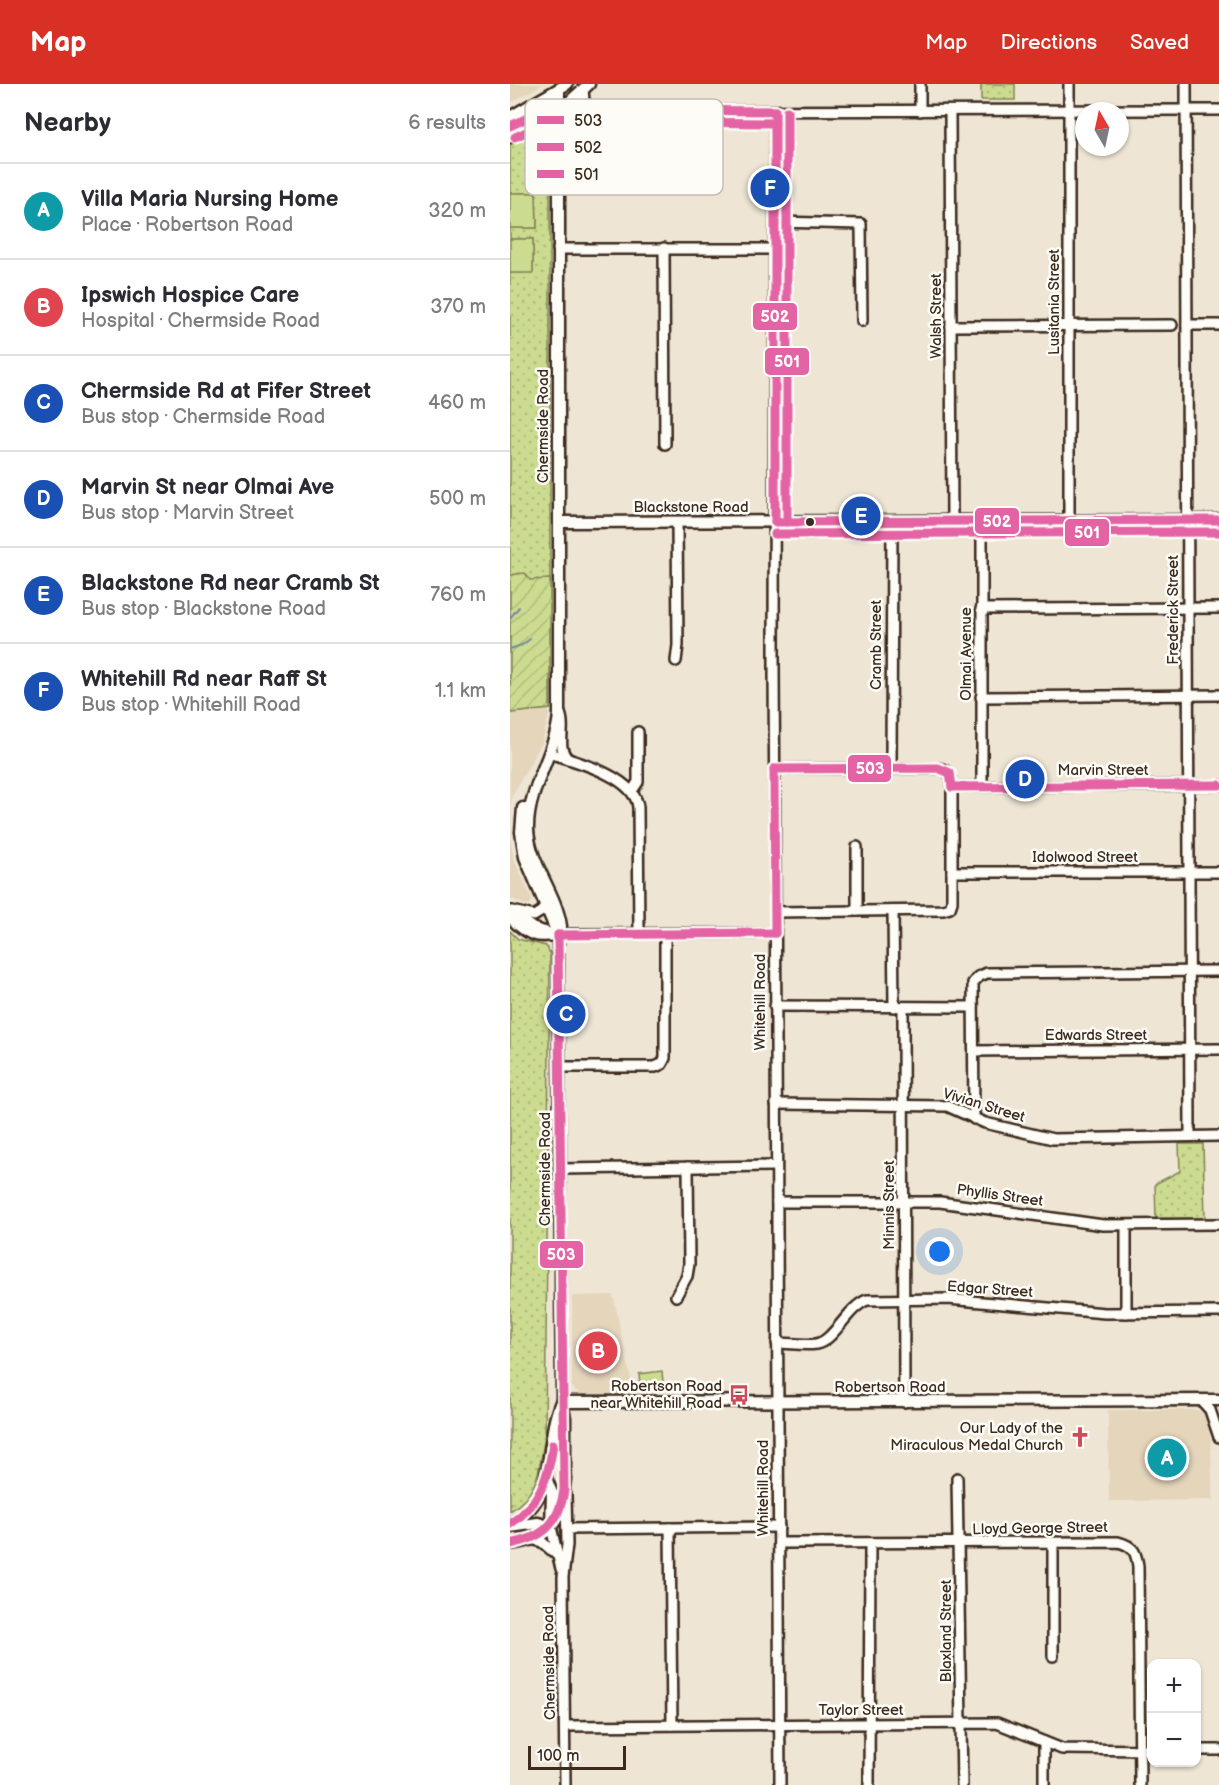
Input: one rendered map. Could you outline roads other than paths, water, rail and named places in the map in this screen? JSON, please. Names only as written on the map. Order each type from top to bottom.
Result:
[{"type":"main road","points":[[540,99],[562,86]]},
{"type":"main road","points":[[572,99],[586,86]]},
{"type":"main road","points":[[510,117],[525,108]]},
{"type":"main road","points":[[511,134],[525,124]]},
{"type":"main road","name":"Chermside Road","points":[[558,195],[559,711],[556,732],[549,753],[526,795],[521,832],[526,861],[558,935]]},
{"type":"main road","name":"Blackstone Road","points":[[559,522],[1219,520]]},
{"type":"main road","name":"Chermside Road","points":[[543,764],[531,804],[529,833],[533,856],[559,917],[562,1402],[565,1418],[565,1479]]},
{"type":"main road","name":"Robertson Road","points":[[562,1402],[1219,1400]]},
{"type":"main road","name":"Chermside Road","points":[[552,1527],[552,1493],[546,1477],[555,1416],[562,1402]]},
{"type":"main road","points":[[510,1525],[534,1503],[546,1477]]},
{"type":"main road","points":[[510,1544],[531,1539],[552,1527],[562,1508],[565,1479]]},
{"type":"main road","points":[[510,1525],[538,1523],[552,1527]]},
{"type":"street","points":[[920,84],[920,111]]},
{"type":"street","name":"Lusitania Street","points":[[1069,84],[1069,520]]},
{"type":"street","name":"Frederick Street","points":[[1186,84],[1190,1136]]},
{"type":"street","points":[[723,111],[1219,110]]},
{"type":"street","name":"Whitehill Road","points":[[775,111],[774,769],[780,1785]]},
{"type":"street","name":"Walsh Street","points":[[950,111],[952,521]]},
{"type":"street","points":[[775,222],[861,224],[862,321]]},
{"type":"street","points":[[664,248],[665,444]]},
{"type":"street","points":[[558,249],[774,249]]},
{"type":"street","points":[[951,326],[1172,325]]},
{"type":"street","points":[[1187,325],[1219,325]]},
{"type":"street","name":"Cramb Street","points":[[891,768],[892,521]]},
{"type":"street","name":"Olmai Avenue","points":[[982,521],[982,786]]},
{"type":"street","points":[[676,661],[678,645],[677,522]]},
{"type":"street","points":[[981,609],[1219,608]]},
{"type":"street","points":[[981,697],[1219,695]]},
{"type":"street","points":[[559,711],[563,724],[561,750],[569,760]]},
{"type":"street","points":[[632,791],[638,782],[638,732]]},
{"type":"street","points":[[549,753],[604,773],[632,791],[638,805],[639,934]]},
{"type":"street","points":[[774,769],[943,769],[951,777],[952,787],[950,908],[775,912]]},
{"type":"street","name":"Marvin Street","points":[[952,787],[1219,785]]},
{"type":"street","points":[[857,847],[857,911]]},
{"type":"street","name":"Idolwood Street","points":[[952,872],[1219,872]]},
{"type":"street","points":[[510,910],[536,915],[543,910],[545,904]]},
{"type":"street","points":[[510,910],[532,928],[558,935],[775,933]]},
{"type":"street","name":"Minnis Street","points":[[893,911],[904,1105],[904,1402]]},
{"type":"street","points":[[510,918],[533,936],[548,938],[558,935]]},
{"type":"street","points":[[560,1067],[655,1067],[662,1064],[665,1058],[665,934]]},
{"type":"street","points":[[974,1119],[973,983],[978,977],[987,972],[1219,972]]},
{"type":"street","points":[[776,1006],[973,1007]]},
{"type":"street","name":"Edwards Street","points":[[974,1052],[1219,1049]]},
{"type":"street","name":"Vivian Street","points":[[776,1104],[947,1106],[974,1119],[1010,1131],[1053,1139],[1219,1136]]},
{"type":"street","points":[[560,1169],[776,1166]]},
{"type":"street","points":[[676,1296],[687,1276],[689,1264],[688,1167]]},
{"type":"street","name":"Phyllis Street","points":[[777,1202],[940,1202],[1103,1225],[1219,1224]]},
{"type":"street","points":[[1126,1225],[1126,1313]]},
{"type":"street","name":"Edgar Street","points":[[777,1343],[816,1344],[824,1341],[856,1304],[867,1300],[948,1299],[1126,1313],[1219,1312]]},
{"type":"street","points":[[1202,1400],[1210,1410],[1219,1437]]},
{"type":"street","name":"Blaxland Street","points":[[957,1478],[958,1541],[960,1545],[962,1785]]},
{"type":"street","name":"Chermside Road","points":[[565,1479],[567,1529],[562,1559],[565,1785]]},
{"type":"street","name":"Chermside Road","points":[[552,1527],[562,1559]]},
{"type":"street","points":[[567,1529],[778,1527]]},
{"type":"street","points":[[670,1528],[672,1725]]},
{"type":"street","points":[[531,1539],[542,1542],[562,1559]]},
{"type":"street","name":"Lloyd George Street","points":[[779,1543],[960,1545],[1118,1542],[1130,1545],[1136,1553],[1140,1750]]},
{"type":"street","points":[[1053,1543],[1053,1656]]},
{"type":"street","points":[[869,1785],[870,1544]]},
{"type":"street","name":"Taylor Street","points":[[565,1726],[997,1723],[1044,1742],[1073,1750],[1147,1750]]},
{"type":"street","points":[[1044,1742],[1044,1785]]},
{"type":"street","points":[[1140,1750],[1140,1785]]},
{"type":"street","points":[[1201,1750],[1219,1750]]},
{"type":"waterway","points":[[510,618],[519,607]]},
{"type":"waterway","points":[[510,649],[530,639]]},
{"type":"place","name":"Whitehill Rd near Raff St","points":[[770,188]]},
{"type":"place","name":"Blackstone Rd near Cramb St","points":[[861,516]]},
{"type":"place","name":"Marvin St near Olmai Ave","points":[[1025,779]]},
{"type":"place","name":"Chermside Rd at Fifer Street","points":[[566,1014]]},
{"type":"place","name":"Ipswich Hospice Care","points":[[598,1351]]},
{"type":"place","name":"Robertson Road near Whitehill Road","points":[[739,1395]]},
{"type":"place","name":"Our Lady of the Miraculous Medal Church","points":[[1080,1437]]},
{"type":"place","name":"Villa Maria Nursing Home","points":[[1167,1458]]}]
